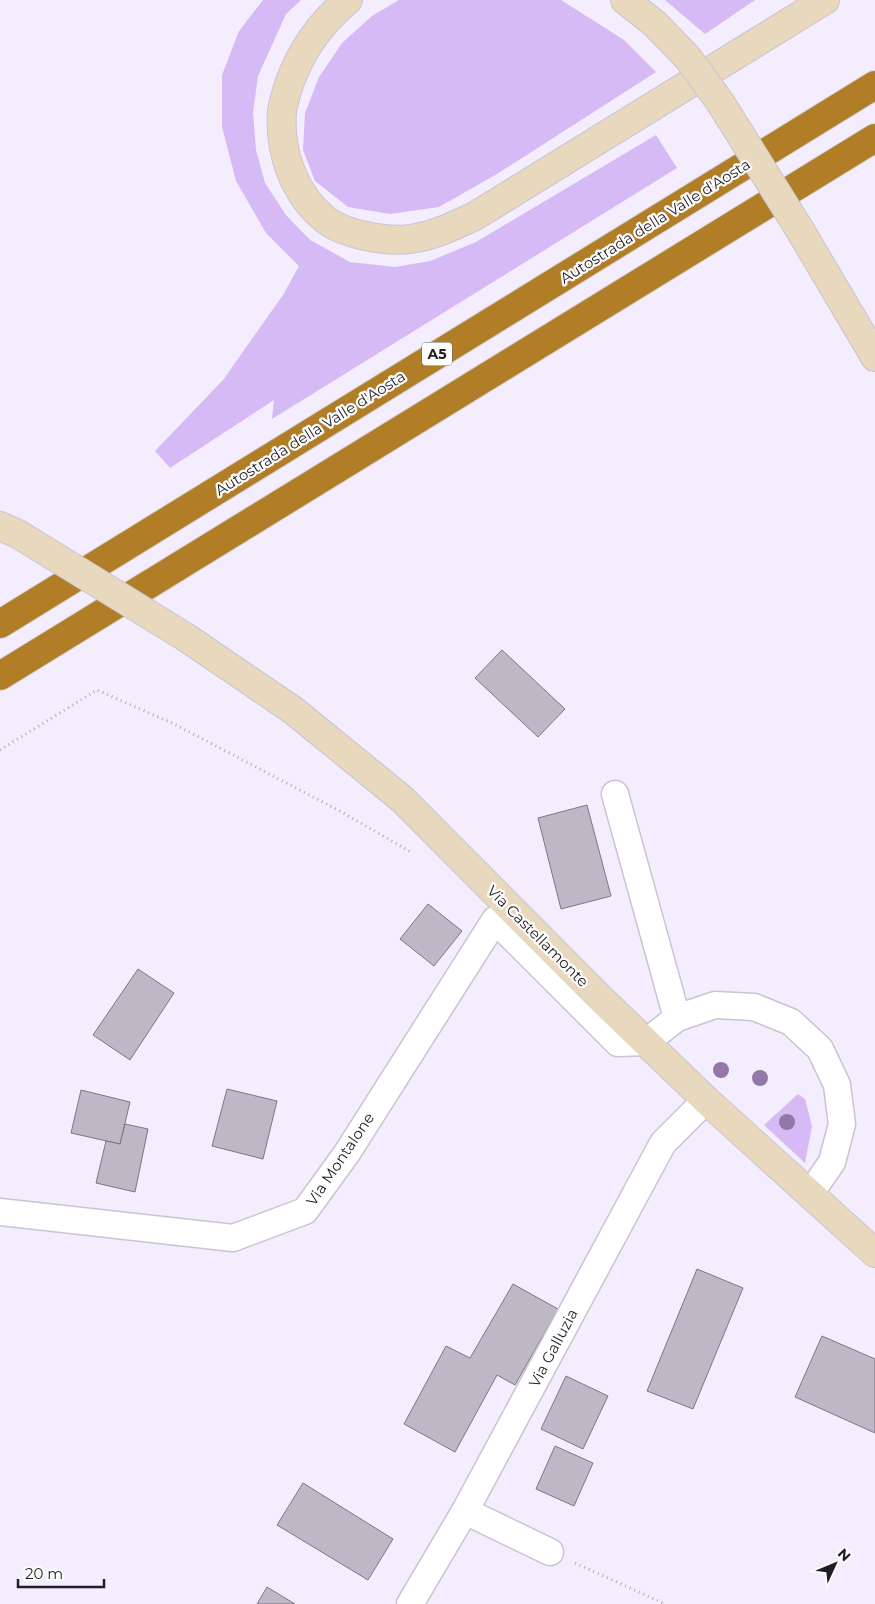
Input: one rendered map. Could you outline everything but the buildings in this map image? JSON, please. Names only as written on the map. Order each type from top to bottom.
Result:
[{"type":"highway","name":"Autostrada della Valle d'Aosta","points":[[0,624],[875,85]]},
{"type":"highway","points":[[0,676],[875,138]]},
{"type":"main road","points":[[348,0],[330,15],[309,42],[291,75],[282,111],[282,147],[291,174],[306,198],[327,221],[353,233],[378,239],[409,239],[438,233],[474,216],[825,0]]},
{"type":"main road","points":[[625,0],[655,24],[688,58],[720,102],[800,230],[875,357]]},
{"type":"main road","name":"Via Castellamonte","points":[[9,530],[187,638],[294,710],[402,799],[706,1100],[875,1253]]},
{"type":"street","points":[[615,794],[678,1018]]},
{"type":"street","name":"Via Montalone","points":[[0,1212],[234,1238],[305,1211],[347,1153],[495,920],[618,1043],[646,1042]]},
{"type":"street","points":[[646,1042],[678,1018],[715,1005],[754,1007],[791,1022],[820,1049],[838,1085],[842,1124],[832,1162],[810,1194]]},
{"type":"street","name":"Via Galluzia","points":[[410,1604],[465,1511],[662,1143],[706,1100]]},
{"type":"street","points":[[465,1511],[550,1552]]},
{"type":"path","points":[[0,750],[96,690],[174,724],[338,810],[412,852]]},
{"type":"path","points":[[550,1552],[665,1604]]},
{"type":"shaded area","points":[[263,0],[301,0],[286,14],[258,76],[253,113],[256,150],[265,183],[286,215],[310,240],[350,262],[395,267],[430,261],[476,242],[656,135],[677,168],[272,419],[274,400],[170,468],[155,451],[223,380],[283,295],[299,266],[266,233],[236,181],[222,127],[222,75],[239,31]]},
{"type":"shaded area","points":[[399,0],[561,0],[624,40],[656,72],[497,174],[439,207],[390,214],[348,207],[315,181],[303,150],[305,113],[319,77],[342,43],[372,16]]},
{"type":"shaded area","points":[[665,0],[755,0],[705,34]]},
{"type":"shaded area","points":[[798,1094],[805,1099],[812,1126],[805,1163],[764,1125]]}]
